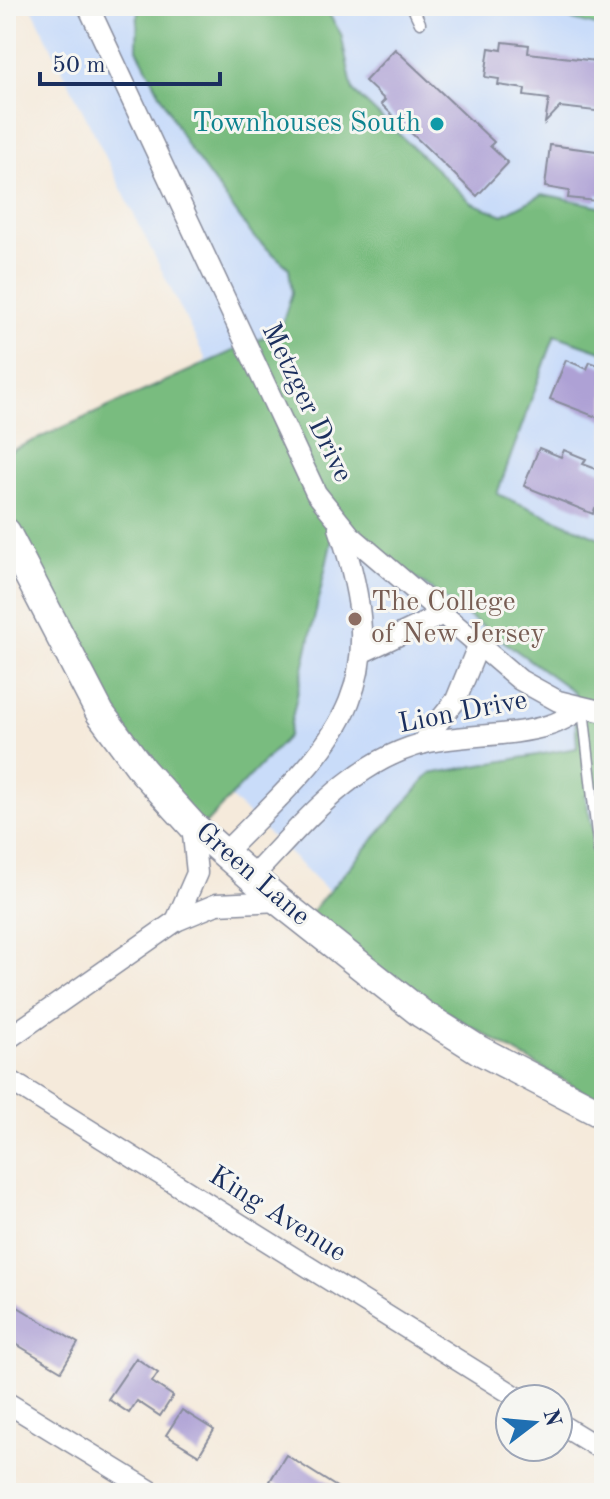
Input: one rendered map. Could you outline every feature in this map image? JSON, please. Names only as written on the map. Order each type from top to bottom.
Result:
[{"type":"street","name":"Metzger Drive","points":[[88,6],[303,469],[336,520],[441,615],[535,690],[583,709],[604,712]]},
{"type":"street","points":[[224,853],[316,760],[334,735],[346,710],[363,652],[360,609],[336,520]]},
{"type":"street","name":"Green Lane","points":[[6,532],[100,713],[143,771],[192,825],[279,901],[422,1014],[479,1050],[604,1115]]},
{"type":"street","points":[[363,652],[441,615]]},
{"type":"street","points":[[421,744],[456,700],[478,646]]},
{"type":"street","name":"Lion Drive","points":[[252,877],[331,796],[359,773],[390,755],[421,744],[550,725],[583,709]]},
{"type":"street","points":[[176,921],[195,883],[192,825]]},
{"type":"street","points":[[6,1040],[176,921],[217,904],[279,901]]},
{"type":"street","name":"King Avenue","points":[[6,1078],[494,1383]]},
{"type":"street","points":[[6,1402],[154,1493]]},
{"type":"street","points":[[574,1433],[604,1451]]},
{"type":"lane","points":[[412,6],[420,23]]},
{"type":"lane","points":[[583,709],[599,852],[604,862]]},
{"type":"shaded area","name":"The College of New Jersey","points":[[31,6],[604,6],[604,1050],[371,932],[184,753],[28,485],[206,360]]},
{"type":"green space","name":"The College of New Jersey","points":[[138,6],[324,6],[341,34],[353,91],[472,203],[503,215],[543,194],[604,207],[604,352],[555,335],[497,494],[604,540],[604,794],[585,795],[604,879],[604,1104],[299,926],[430,774],[577,748],[574,692],[336,521],[288,736],[193,837],[6,541],[6,453],[280,330],[292,293],[289,268],[253,236],[186,144],[137,49]]},
{"type":"green space","points":[[543,6],[604,6],[604,28],[559,16]]},
{"type":"building","name":"Townhouses South","points":[[503,42],[529,45],[528,53],[604,62],[604,112],[560,107],[545,123],[549,99],[524,96],[525,89],[498,85],[499,79],[485,77],[489,48],[502,50]]},
{"type":"building","name":"Townhouses South","points":[[395,49],[494,142],[490,146],[508,163],[477,196],[381,104],[385,100],[365,81]]},
{"type":"building","points":[[550,145],[604,152],[604,195],[597,194],[596,201],[568,198],[569,191],[545,187]]},
{"type":"building","points":[[566,360],[587,369],[590,362],[604,367],[604,420],[550,399]]},
{"type":"building","points":[[539,448],[561,457],[564,450],[586,459],[583,464],[604,472],[604,512],[595,508],[593,514],[524,486]]},
{"type":"building","points":[[6,1300],[78,1343],[61,1371],[6,1338]]},
{"type":"building","points":[[136,1358],[158,1373],[152,1382],[173,1396],[160,1416],[137,1401],[129,1413],[108,1399]]},
{"type":"building","points":[[182,1410],[214,1430],[199,1455],[166,1435]]},
{"type":"building","points":[[286,1455],[346,1493],[290,1493],[270,1481]]},
{"type":"place","name":"Townhouses South","points":[[437,124]]},
{"type":"place","name":"The College of New Jersey","points":[[355,619]]}]
